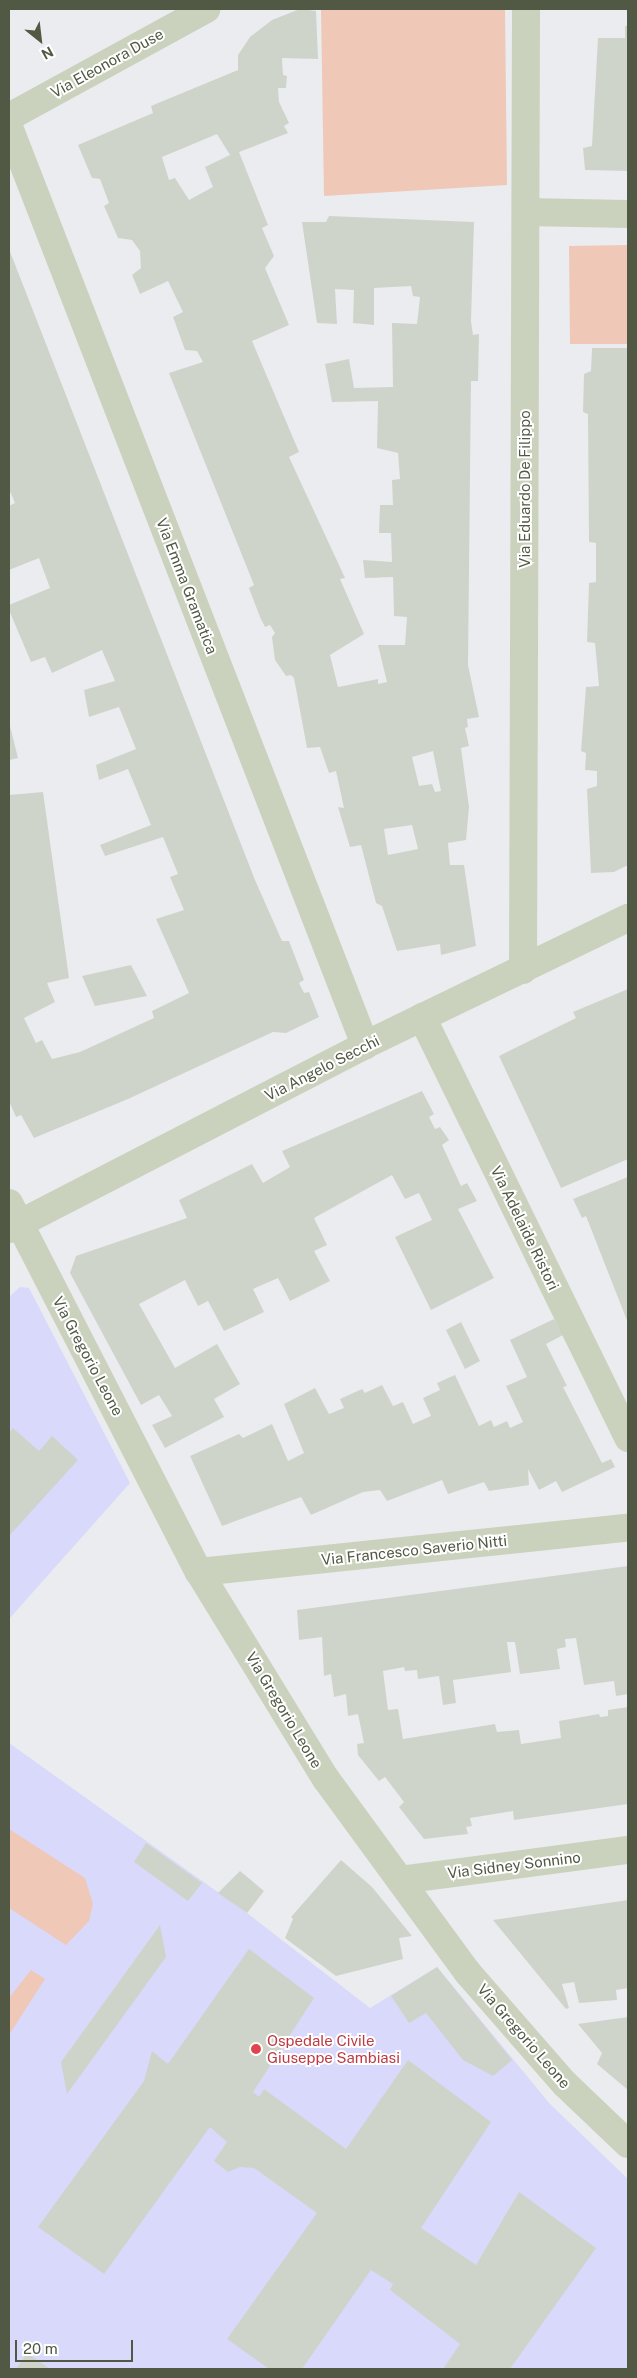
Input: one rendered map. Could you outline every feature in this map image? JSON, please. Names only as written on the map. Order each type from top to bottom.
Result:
[{"type":"street","name":"Via Eleonora Duse","points":[[9,117],[206,9]]},
{"type":"street","name":"Via Eduardo De Filippo","points":[[523,970],[526,9]]},
{"type":"street","name":"Via Emma Gramatica","points":[[9,127],[365,1046]]},
{"type":"street","points":[[526,212],[628,214]]},
{"type":"street","name":"Via Angelo Secchi","points":[[12,1218],[628,918]]},
{"type":"street","name":"Via Adelaide Ristori","points":[[422,1018],[628,1438]]},
{"type":"street","name":"Via Gregorio Leone","points":[[12,1218],[199,1572],[326,1779],[468,1973],[565,2084],[628,2144]]},
{"type":"street","name":"Via Francesco Saverio Nitti","points":[[199,1572],[628,1528]]},
{"type":"street","name":"Via Sidney Sonnino","points":[[400,1880],[628,1850]]},
{"type":"shaded area","points":[[321,9],[505,9],[507,185],[324,196]]},
{"type":"shaded area","points":[[628,245],[628,344],[570,344],[569,246]]},
{"type":"shaded area","points":[[20,1287],[29,1288],[130,1483],[9,1619],[9,1297]]},
{"type":"shaded area","name":"Ospedale Civile Giuseppe Sambiasi","points":[[9,1743],[247,1913],[370,2008],[437,1967],[550,2104],[628,2179],[628,2369],[9,2369]]},
{"type":"shaded area","points":[[9,1829],[85,1878],[93,1904],[89,1921],[66,1945],[9,1908]]},
{"type":"shaded area","points":[[31,1970],[45,1979],[9,2035],[9,1998]]},
{"type":"building","points":[[300,9],[316,11],[318,59],[282,58],[283,75],[287,76],[286,88],[278,88],[279,102],[289,123],[284,126],[288,133],[239,152],[268,225],[262,228],[274,256],[265,268],[289,325],[252,341],[299,452],[289,457],[345,578],[340,579],[364,634],[330,655],[338,687],[378,679],[378,684],[387,682],[378,645],[405,645],[407,617],[394,616],[393,577],[365,578],[363,560],[392,562],[391,533],[379,533],[380,505],[393,505],[392,480],[400,479],[398,453],[377,448],[378,401],[332,402],[325,364],[349,359],[354,388],[393,387],[392,323],[417,324],[420,297],[413,296],[411,286],[374,288],[374,325],[353,323],[354,290],[335,289],[337,324],[317,323],[302,222],[326,222],[329,216],[474,222],[471,321],[473,335],[479,334],[478,381],[471,381],[468,665],[479,717],[467,719],[468,727],[465,728],[469,746],[461,748],[469,807],[466,840],[448,843],[450,865],[464,865],[476,946],[441,955],[440,944],[397,951],[382,906],[376,903],[361,845],[350,847],[338,807],[344,808],[336,771],[329,773],[320,747],[307,748],[294,678],[291,675],[286,676],[275,660],[272,637],[275,633],[270,625],[265,627],[260,617],[249,588],[254,585],[169,373],[203,362],[197,351],[185,350],[173,317],[183,312],[168,281],[140,294],[132,275],[141,268],[140,251],[132,240],[118,238],[104,206],[109,203],[100,179],[92,178],[78,145],[153,113],[151,106],[238,70],[238,55],[250,37],[272,20]],"holes":[[[217,134],[230,155],[205,167],[213,187],[189,200],[175,178],[169,180],[162,157]],[[433,751],[441,791],[435,792],[432,784],[419,786],[412,757]],[[412,825],[418,849],[388,855],[384,829]]]},
{"type":"building","points":[[625,26],[628,26],[628,171],[585,170],[583,148],[592,146],[598,38],[625,38]]},
{"type":"building","points":[[9,249],[255,880],[282,941],[289,941],[304,980],[299,983],[304,993],[309,992],[319,1017],[286,1033],[273,1032],[128,1099],[34,1138],[21,1115],[16,1117],[9,1101],[9,795],[43,792],[69,978],[47,983],[55,1002],[24,1018],[36,1043],[42,1040],[52,1059],[80,1052],[154,1018],[152,1011],[189,993],[156,919],[184,910],[170,877],[178,874],[163,837],[105,856],[100,845],[151,825],[128,769],[99,780],[96,765],[136,749],[119,707],[89,717],[84,690],[115,681],[102,650],[52,673],[45,657],[31,662],[9,610],[9,605],[50,588],[39,558],[9,570],[9,506],[15,503],[9,489]]},
{"type":"building","points":[[592,348],[628,348],[628,865],[614,872],[591,873],[587,789],[597,786],[597,771],[585,770],[586,753],[581,751],[586,687],[599,686],[595,643],[587,642],[589,583],[596,582],[596,543],[589,542],[588,414],[583,412],[584,374],[591,371]]},
{"type":"building","points":[[9,722],[18,758],[9,760]]},
{"type":"building","points":[[131,965],[147,996],[95,1006],[82,976]]},
{"type":"building","points":[[628,989],[628,1159],[561,1188],[499,1056],[576,1018],[573,1012]]},
{"type":"building","points":[[422,1091],[434,1114],[429,1117],[435,1129],[440,1127],[449,1140],[442,1145],[461,1186],[467,1183],[477,1201],[458,1209],[494,1278],[431,1310],[395,1237],[432,1220],[419,1193],[405,1199],[392,1175],[314,1218],[327,1245],[314,1251],[330,1281],[290,1301],[278,1278],[253,1289],[264,1312],[224,1331],[208,1301],[198,1306],[185,1280],[139,1304],[175,1368],[217,1344],[240,1384],[214,1399],[224,1417],[165,1448],[152,1425],[172,1416],[159,1395],[141,1405],[70,1273],[76,1256],[187,1218],[179,1200],[252,1164],[263,1183],[290,1167],[282,1151]]},
{"type":"building","points":[[628,1177],[628,1323],[586,1216],[582,1218],[573,1199]]},
{"type":"building","points":[[554,1319],[563,1335],[546,1344],[567,1386],[563,1387],[602,1463],[611,1459],[615,1467],[562,1492],[556,1481],[539,1490],[528,1469],[529,1485],[489,1491],[484,1482],[448,1494],[442,1480],[387,1501],[380,1490],[363,1492],[311,1515],[301,1497],[222,1526],[190,1456],[239,1434],[243,1438],[272,1424],[288,1461],[304,1453],[284,1404],[315,1388],[329,1414],[344,1408],[340,1399],[362,1389],[365,1393],[382,1385],[393,1406],[403,1402],[413,1424],[431,1416],[423,1398],[440,1390],[437,1383],[455,1375],[479,1426],[491,1420],[494,1427],[507,1421],[510,1428],[523,1422],[506,1386],[527,1377],[510,1340]]},
{"type":"building","points":[[461,1322],[480,1361],[465,1369],[446,1330]]},
{"type":"building","points":[[13,1428],[39,1451],[52,1436],[78,1460],[9,1536],[9,1433]]},
{"type":"building","points":[[628,1566],[628,1694],[616,1696],[614,1681],[584,1685],[576,1638],[565,1639],[566,1647],[557,1649],[560,1669],[520,1674],[515,1642],[507,1642],[511,1672],[453,1680],[456,1703],[443,1705],[439,1676],[418,1679],[417,1670],[405,1671],[404,1667],[383,1671],[388,1710],[398,1709],[403,1739],[495,1724],[497,1732],[519,1730],[521,1744],[561,1738],[559,1721],[599,1714],[600,1717],[608,1716],[608,1710],[628,1707],[628,1804],[514,1820],[513,1811],[470,1818],[472,1826],[466,1827],[468,1834],[424,1839],[399,1807],[404,1802],[385,1777],[379,1781],[358,1755],[357,1744],[364,1743],[358,1714],[348,1716],[346,1694],[334,1697],[331,1674],[324,1676],[322,1637],[299,1640],[297,1610]]},
{"type":"building","points":[[146,1843],[202,1883],[188,1901],[134,1862]]},
{"type":"building","points":[[341,1860],[372,1887],[412,1936],[399,1938],[403,1959],[336,1976],[285,1938],[293,1919],[291,1917]]},
{"type":"building","points":[[240,1871],[264,1891],[247,1913],[218,1893]]},
{"type":"building","points":[[628,1900],[628,1988],[616,1990],[617,2000],[579,2003],[574,1982],[562,1984],[569,2008],[566,2009],[493,1920]]},
{"type":"building","points":[[160,1925],[166,1957],[67,2094],[61,2062]]},
{"type":"building","points":[[249,1949],[314,1998],[253,2092],[259,2097],[264,2089],[346,2149],[408,2060],[491,2122],[421,2228],[476,2265],[519,2192],[596,2248],[510,2369],[443,2369],[460,2344],[390,2290],[393,2284],[371,2270],[302,2369],[269,2369],[227,2339],[317,2213],[254,2168],[240,2167],[228,2172],[214,2161],[227,2142],[210,2127],[104,2274],[38,2227],[144,2081],[152,2051],[168,2064]]},
{"type":"building","points":[[437,1967],[512,2060],[493,2076],[463,2060],[426,2013],[409,2023],[391,1996]]},
{"type":"building","points":[[628,2017],[628,2090],[597,2064],[602,2053],[578,2024]]},
{"type":"building","points":[[27,2353],[50,2369],[16,2369]]},
{"type":"place","name":"Ospedale Civile Giuseppe Sambiasi","points":[[256,2049]]}]
